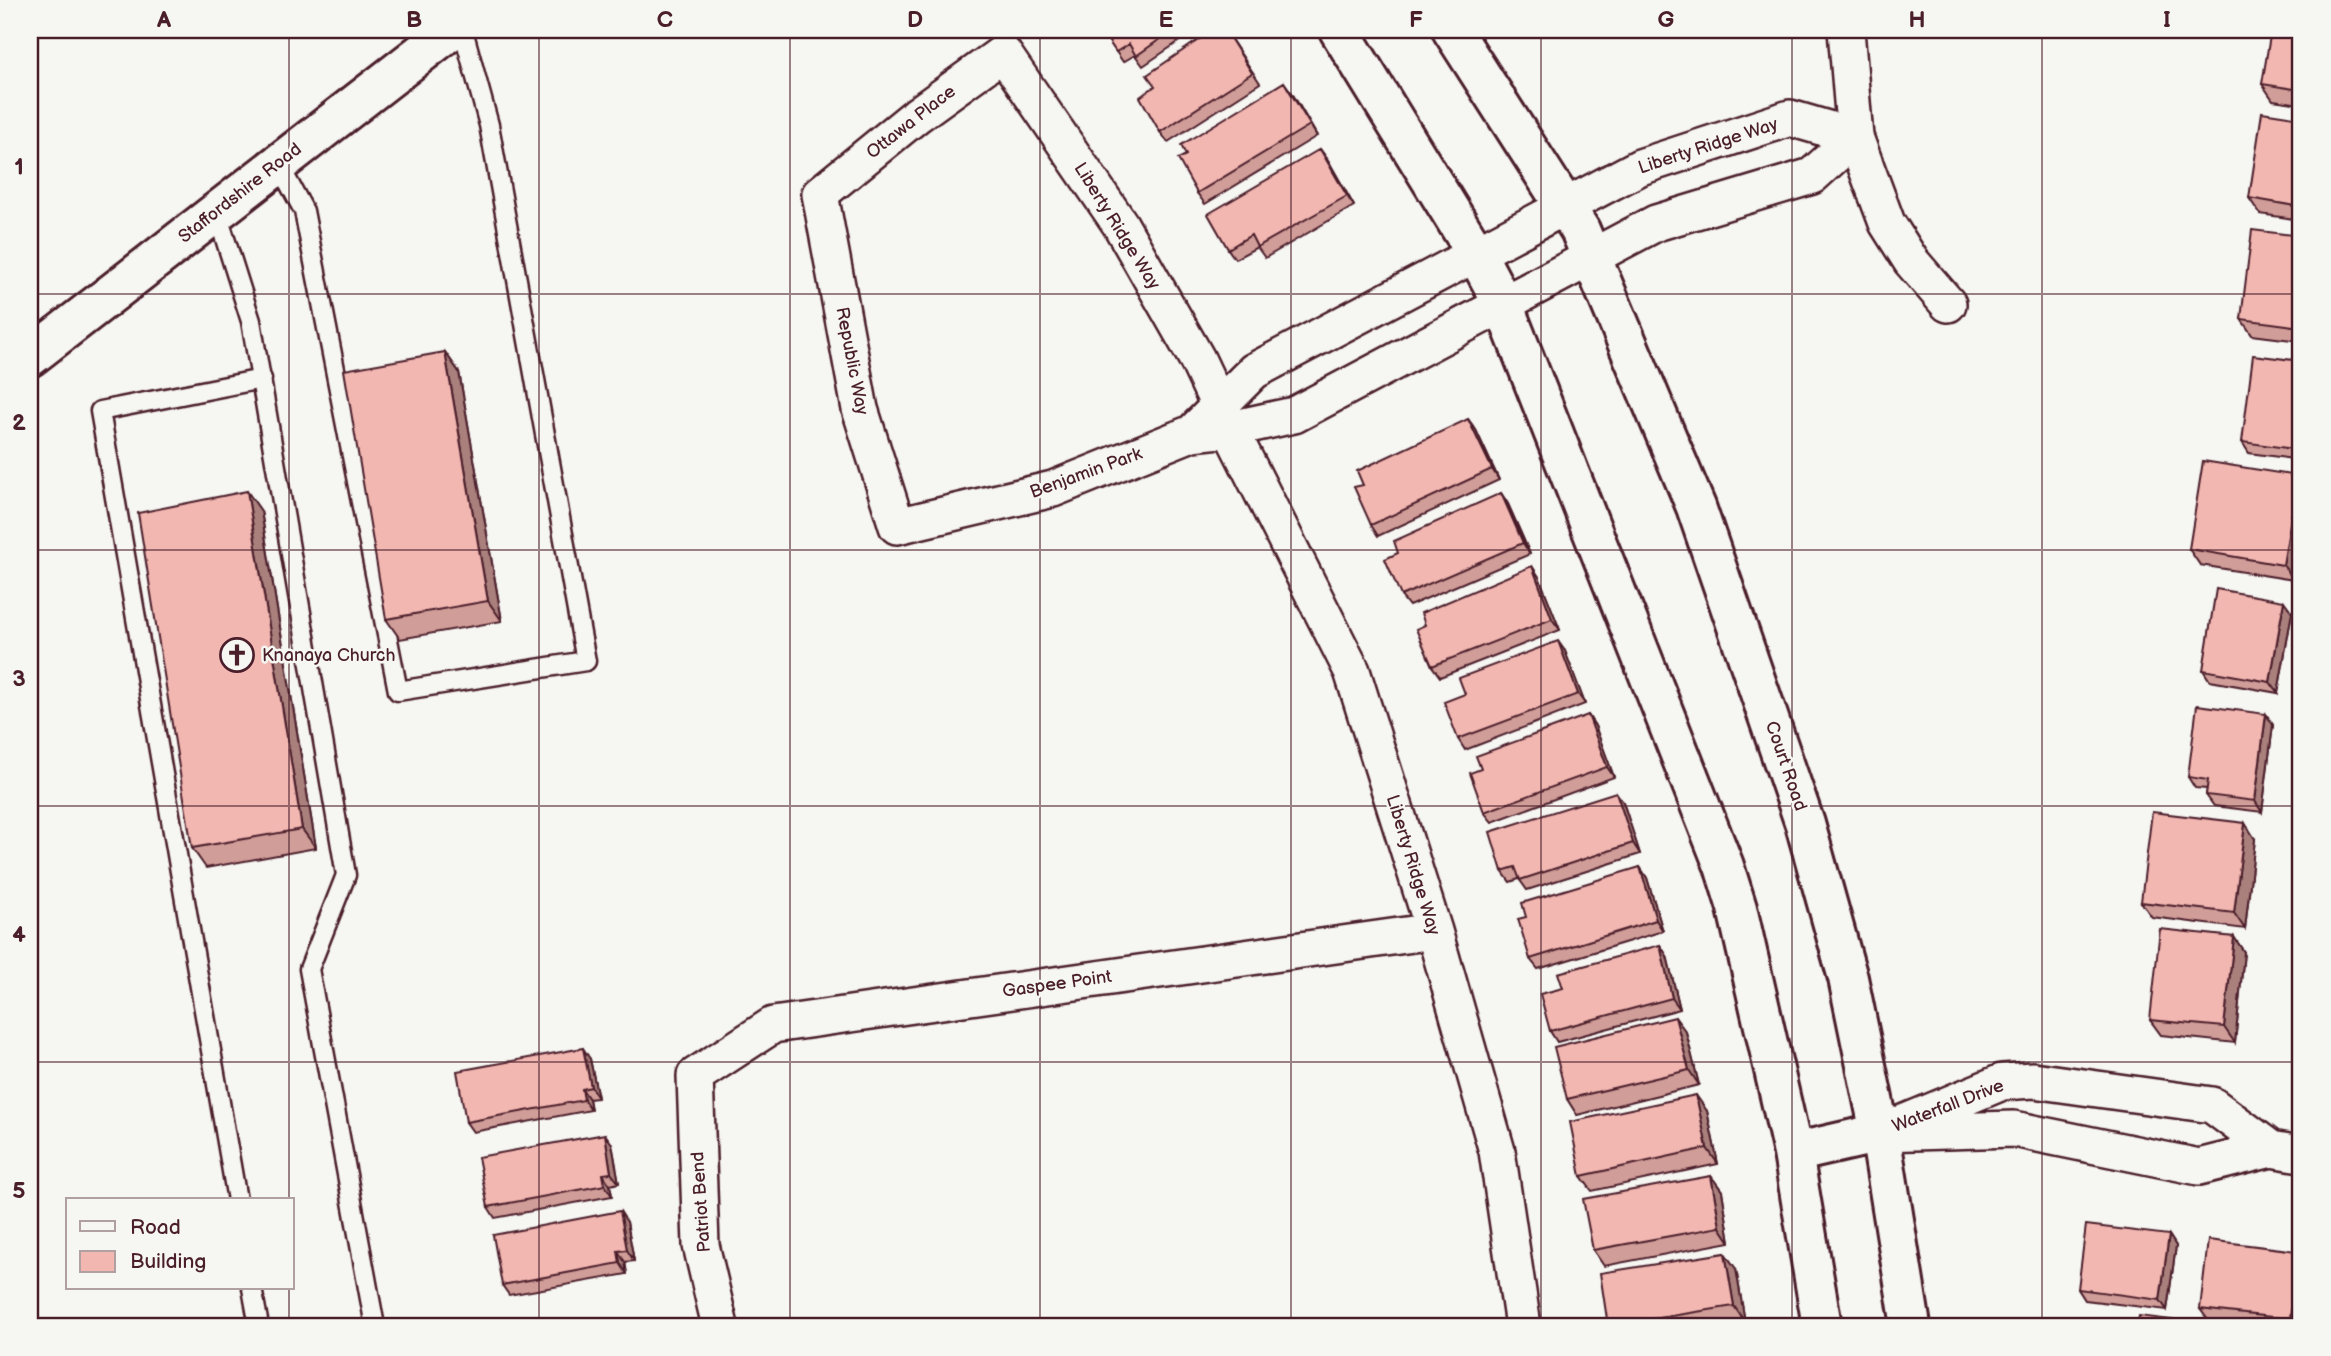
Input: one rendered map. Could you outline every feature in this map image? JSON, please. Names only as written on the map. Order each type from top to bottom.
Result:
[{"type":"main road","name":"Staffordshire Road","points":[[30,357],[451,30]]},
{"type":"main road","points":[[1339,30],[1476,253],[1503,304],[1724,866],[1737,908],[1793,1153],[1822,1326]]},
{"type":"main road","name":"Court Road","points":[[1452,30],[1579,231],[1696,507],[1805,824],[1848,978],[1880,1133],[1911,1326]]},
{"type":"main road","points":[[1793,1153],[1880,1133]]},
{"type":"street","points":[[1846,30],[1856,137],[1887,223],[1910,261],[1948,304]]},
{"type":"street","name":"Liberty Ridge Way","points":[[1003,53],[1119,224],[1197,359],[1352,671],[1434,931],[1497,1151],[1523,1326]]},
{"type":"street","name":"Ottawa Place","points":[[820,194],[917,115],[1003,53]]},
{"type":"street","name":"Liberty Ridge Way","points":[[1192,433],[1224,418],[1294,415],[1503,304],[1579,231],[1640,167],[1790,118],[1856,137]]},
{"type":"street","name":"Liberty Ridge Way","points":[[1224,418],[1254,372],[1476,253],[1579,231],[1656,223],[1812,176],[1856,137]]},
{"type":"street","name":"Republic Way","points":[[820,194],[860,409],[897,526]]},
{"type":"street","name":"Benjamin Park","points":[[897,526],[1053,489],[1192,433]]},
{"type":"street","name":"Gaspee Point","points":[[695,1076],[773,1025],[1434,931]]},
{"type":"street","name":"Patriot Bend","points":[[695,1076],[701,1245],[720,1326]]},
{"type":"street","name":"Waterfall Drive","points":[[1880,1133],[2002,1082],[2033,1080],[2212,1105],[2286,1152]]},
{"type":"street","name":"Waterfall Drive","points":[[1880,1133],[2014,1129],[2199,1167],[2286,1152]]},
{"type":"lane","points":[[278,163],[304,211],[398,691],[586,661],[489,125],[463,30]]},
{"type":"lane","points":[[217,213],[251,321],[346,875],[309,969],[375,1326]]},
{"type":"lane","points":[[237,1198],[100,411],[262,379]]},
{"type":"lane","points":[[252,1290],[259,1326]]},
{"type":"building","points":[[1101,30],[1173,30],[1136,56],[1129,44],[1116,52]]},
{"type":"building","points":[[1213,30],[1225,30],[1252,73],[1160,132],[1140,97],[1155,86],[1147,75]]},
{"type":"building","points":[[2271,30],[2301,30],[2301,90],[2262,84]]},
{"type":"building","points":[[1284,82],[1310,125],[1197,193],[1178,159],[1186,155],[1181,145]]},
{"type":"building","points":[[2262,112],[2301,118],[2301,207],[2249,198]]},
{"type":"building","points":[[1320,149],[1347,196],[1257,247],[1251,235],[1228,249],[1208,214]]},
{"type":"building","points":[[2252,230],[2301,236],[2301,327],[2241,319]]},
{"type":"building","points":[[445,352],[488,601],[386,619],[344,370]]},
{"type":"building","points":[[2253,355],[2301,361],[2301,450],[2242,442]]},
{"type":"building","points":[[1468,419],[1492,469],[1371,525],[1354,487],[1363,485],[1357,471]]},
{"type":"building","points":[[2203,461],[2298,476],[2283,565],[2189,549]]},
{"type":"building","points":[[247,491],[302,829],[192,848],[138,513]]},
{"type":"building","points":[[1501,493],[1523,543],[1401,596],[1385,559],[1398,553],[1394,541]]},
{"type":"building","points":[[1532,566],[1552,619],[1432,666],[1416,629],[1425,625],[1421,613]]},
{"type":"building","points":[[2216,589],[2284,601],[2270,682],[2203,670]]},
{"type":"building","points":[[1558,641],[1578,694],[1458,739],[1444,702],[1465,694],[1459,678]]},
{"type":"building","points":[[2197,705],[2266,714],[2255,801],[2206,795],[2208,780],[2188,777]]},
{"type":"building","points":[[1588,715],[1607,767],[1484,812],[1470,773],[1481,769],[1476,756]]},
{"type":"building","points":[[1616,792],[1633,843],[1520,880],[1515,867],[1502,871],[1490,832]]},
{"type":"building","points":[[2152,812],[2245,823],[2234,913],[2141,902]]},
{"type":"building","points":[[1640,867],[1656,920],[1530,959],[1518,919],[1526,917],[1522,903]]},
{"type":"building","points":[[2160,929],[2234,937],[2224,1027],[2150,1020]]},
{"type":"building","points":[[1660,945],[1672,998],[1550,1031],[1540,994],[1563,988],[1558,973]]},
{"type":"building","points":[[1675,1017],[1689,1070],[1567,1099],[1554,1047]]},
{"type":"building","points":[[583,1048],[591,1087],[582,1089],[584,1100],[466,1122],[457,1071]]},
{"type":"building","points":[[1696,1095],[1707,1148],[1581,1176],[1570,1122]]},
{"type":"building","points":[[605,1134],[611,1173],[603,1174],[605,1185],[488,1207],[478,1157]]},
{"type":"building","points":[[1711,1176],[1720,1227],[1593,1250],[1583,1199]]},
{"type":"building","points":[[620,1211],[627,1250],[618,1251],[620,1263],[502,1285],[493,1235]]},
{"type":"building","points":[[2086,1225],[2169,1235],[2160,1300],[2078,1289]]},
{"type":"building","points":[[2208,1240],[2297,1251],[2290,1319],[2200,1309]]},
{"type":"building","points":[[1725,1253],[1734,1306],[1608,1326],[1600,1273]]},
{"type":"building","points":[[2139,1316],[2180,1321],[2179,1326],[2137,1326]]},
{"type":"place","name":"Knanaya Church","points":[[237,655]]}]
